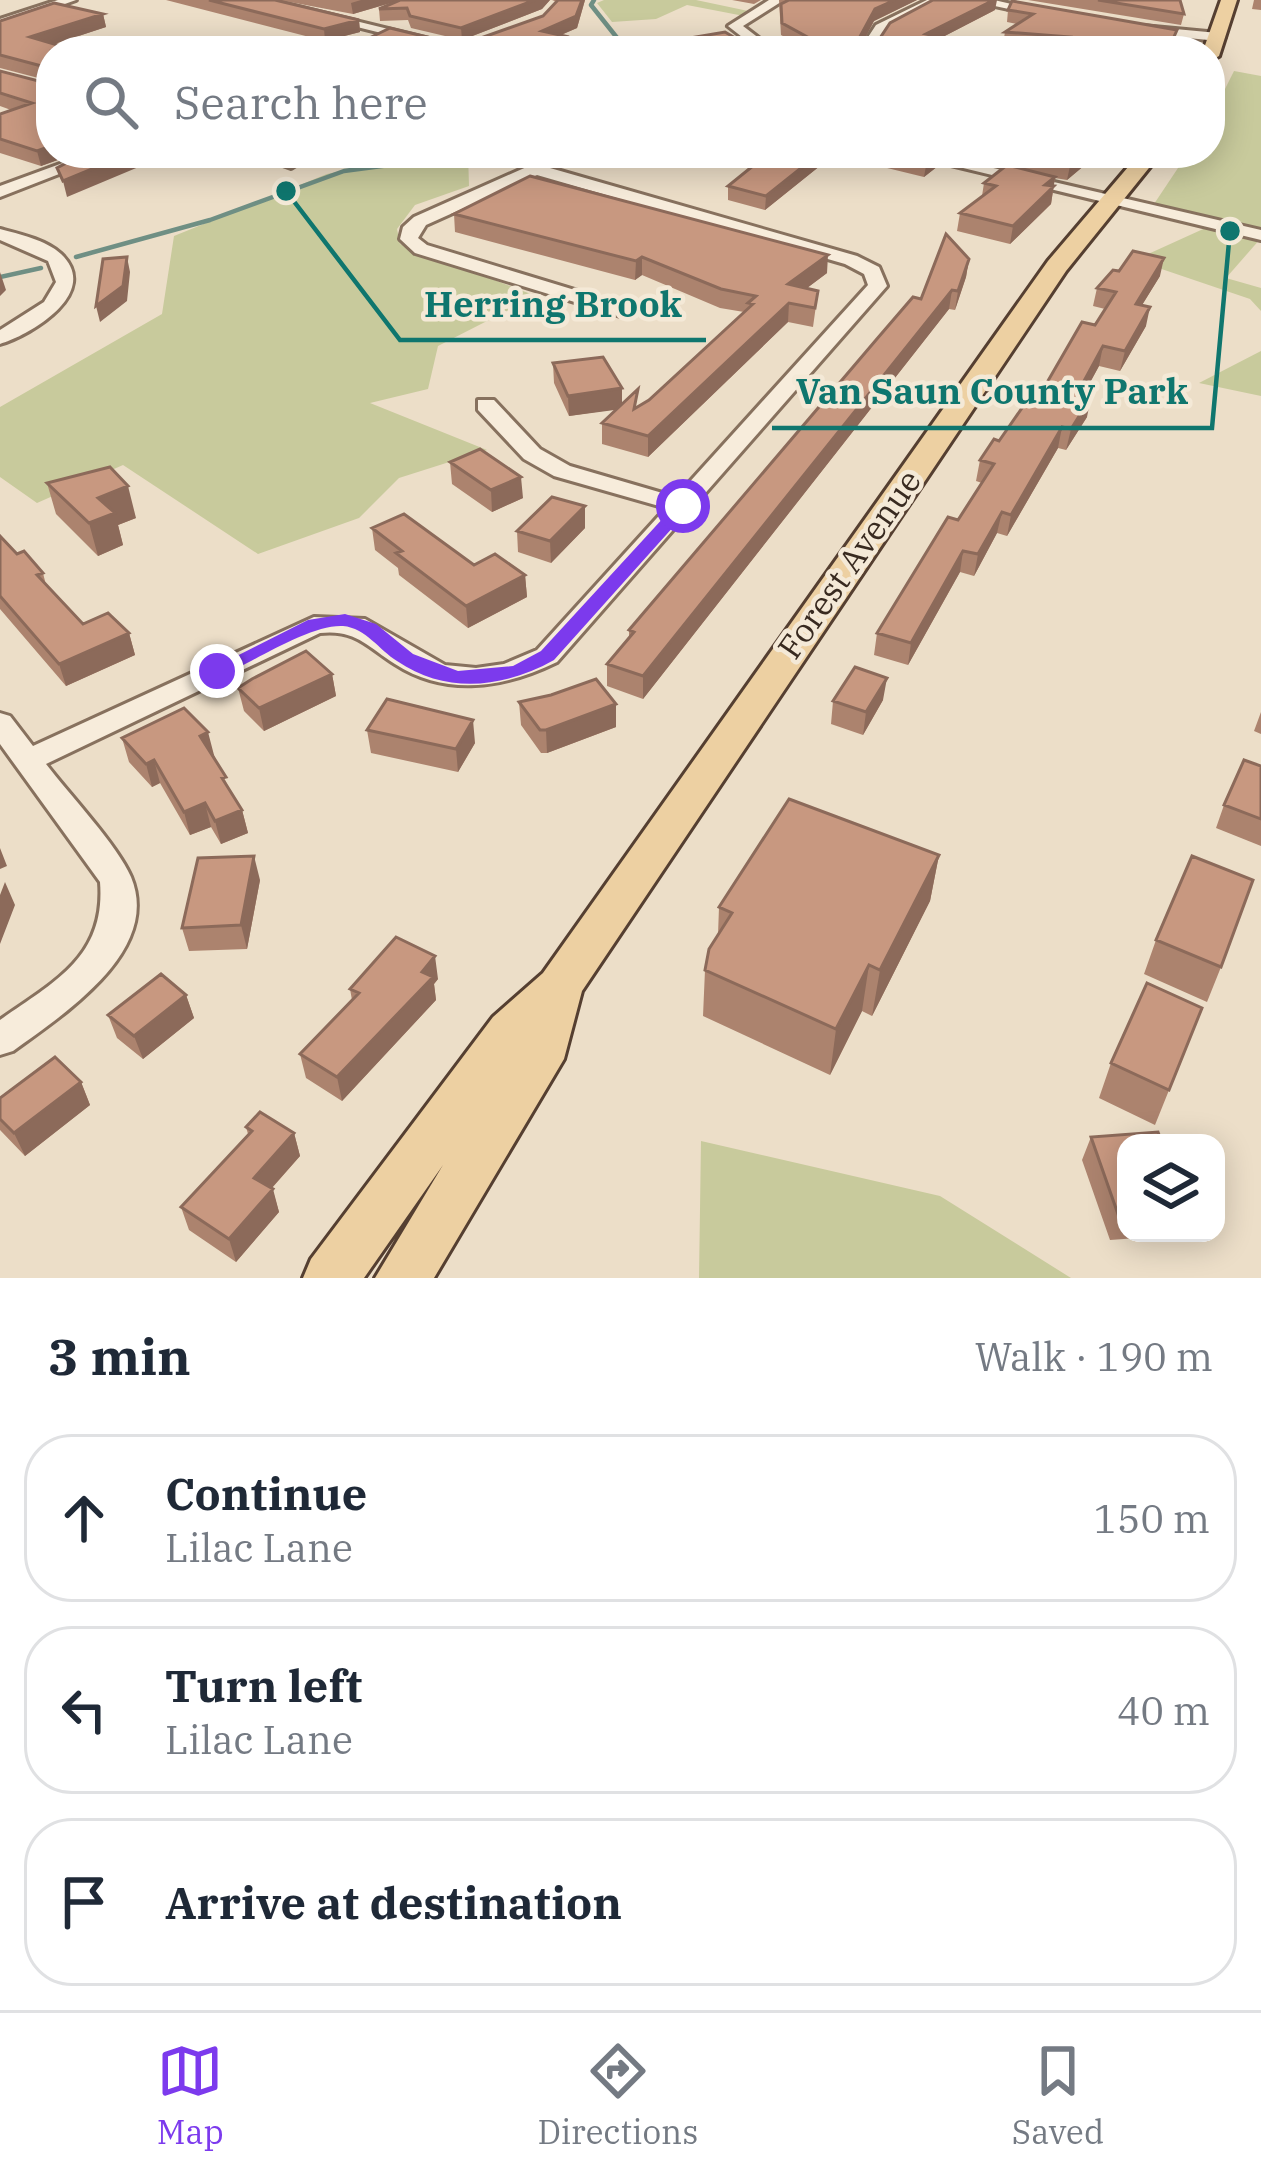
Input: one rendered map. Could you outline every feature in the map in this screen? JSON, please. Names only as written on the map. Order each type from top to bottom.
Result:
[{"type":"main road","points":[[1218,36],[1229,0]]},
{"type":"main road","name":"Forest Avenue","points":[[332,1278],[510,1031],[560,986],[1057,266],[1137,168]]},
{"type":"main road","name":"Forest Avenue","points":[[403,1278],[547,1045],[560,986]]},
{"type":"street","points":[[3,21],[70,0]]},
{"type":"street","points":[[254,0],[408,36]]},
{"type":"street","points":[[748,36],[734,26],[778,0]]},
{"type":"street","points":[[874,36],[937,0]]},
{"type":"street","points":[[974,0],[1067,16]]},
{"type":"street","points":[[353,23],[389,9]]},
{"type":"street","points":[[1138,29],[1208,36]]},
{"type":"street","points":[[0,192],[65,168]]},
{"type":"street","points":[[973,168],[1261,235]]},
{"type":"street","points":[[29,760],[314,625],[345,620],[369,628],[406,658],[455,678],[519,671],[548,656],[877,291],[878,279],[851,260],[535,169],[412,227],[409,239],[421,249],[627,312]]},
{"type":"street","points":[[0,234],[47,253],[64,269],[65,279],[56,301],[42,314],[0,338]]},
{"type":"street","points":[[486,405],[532,454],[562,471],[683,506]]},
{"type":"street","points":[[0,723],[116,880],[122,906],[118,930],[95,964],[0,1040]]},
{"type":"green space","points":[[696,0],[753,12],[744,16],[687,5],[656,19],[612,22],[597,3]]},
{"type":"green space","points":[[1234,71],[1261,76],[1261,238],[1226,278],[1261,288],[1261,311],[1250,299],[1135,260],[1212,225],[1150,210],[1178,168],[1225,168],[1225,89]]},
{"type":"green space","points":[[355,168],[468,168],[469,186],[415,205],[397,229],[400,244],[536,296],[438,346],[428,389],[370,403],[487,450],[399,478],[359,518],[258,554],[123,465],[37,503],[0,477],[0,407],[162,314],[174,236],[327,174]]},
{"type":"green space","points":[[1261,351],[1261,396],[1199,383]]},
{"type":"green space","points":[[701,1141],[940,1196],[1071,1278],[699,1278]]},
{"type":"building","points":[[209,0],[275,0],[359,20],[324,29]]},
{"type":"building","points":[[400,0],[535,0],[461,28],[410,16],[407,8],[379,9]]},
{"type":"building","points":[[558,0],[582,0],[576,16],[542,31],[564,36],[486,36],[543,16]]},
{"type":"building","points":[[789,0],[895,0],[875,9],[860,36],[806,36],[782,23],[781,4]]},
{"type":"building","points":[[933,0],[994,0],[926,34],[935,36],[881,36],[890,23]]},
{"type":"building","points":[[1098,0],[1180,0],[1184,14]]},
{"type":"building","points":[[1012,1],[1177,30],[1174,36],[1005,32],[1033,14],[1008,10]]},
{"type":"building","points":[[54,3],[103,14],[30,37],[36,39],[36,65],[0,55],[0,21]]},
{"type":"building","points":[[390,28],[423,36],[373,36]]},
{"type":"building","points":[[0,71],[36,80],[36,151],[0,139],[0,114],[32,103],[0,93]]},
{"type":"building","points":[[57,168],[95,168],[63,181]]},
{"type":"building","points":[[750,168],[801,168],[766,196],[728,186]]},
{"type":"building","points":[[1003,168],[1055,177],[1045,185],[1054,186],[1013,226],[960,213],[996,186],[984,183]]},
{"type":"building","points":[[530,176],[828,255],[788,284],[818,291],[815,308],[789,303],[648,436],[602,423],[638,389],[634,409],[649,400],[753,304],[748,303],[756,296],[721,289],[642,257],[636,261],[454,214]]},
{"type":"building","points":[[946,234],[969,259],[958,291],[952,290],[643,676],[607,664],[634,632],[629,630],[876,340],[913,297],[921,299]]},
{"type":"building","points":[[1133,251],[1164,258],[1136,304],[1150,307],[1125,351],[1103,346],[1077,394],[1091,397],[1071,429],[1062,427],[1011,515],[1002,512],[978,554],[963,551],[911,643],[877,633],[948,517],[958,520],[994,464],[980,460],[994,439],[999,441],[1031,395],[1045,386],[1082,322],[1095,325],[1116,292],[1097,288],[1113,270],[1119,271]]},
{"type":"building","points":[[127,257],[123,286],[96,306],[103,259]]},
{"type":"building","points":[[603,357],[622,388],[568,396],[553,363]]},
{"type":"building","points":[[480,449],[521,477],[491,490],[450,462]]},
{"type":"building","points":[[110,467],[128,486],[98,498],[115,513],[89,523],[47,483]]},
{"type":"building","points":[[552,497],[585,506],[550,541],[517,531]]},
{"type":"building","points":[[404,514],[474,565],[495,554],[525,575],[466,606],[396,553],[402,551],[372,528]]},
{"type":"building","points":[[0,536],[17,554],[24,551],[43,573],[37,575],[83,624],[108,613],[129,633],[59,664],[0,596]]},
{"type":"building","points":[[306,651],[332,674],[259,708],[238,688],[252,679]]},
{"type":"building","points":[[855,667],[887,678],[866,712],[833,701]]},
{"type":"building","points":[[596,679],[616,704],[546,730],[540,730],[519,702],[551,695]]},
{"type":"building","points":[[387,699],[473,720],[456,749],[367,730]]},
{"type":"building","points":[[184,708],[208,732],[200,736],[242,810],[215,821],[205,803],[184,812],[154,760],[146,764],[122,738]]},
{"type":"building","points":[[1244,760],[1261,766],[1261,819],[1224,805]]},
{"type":"building","points":[[789,799],[939,855],[880,970],[869,965],[836,1029],[705,970],[709,949],[732,913],[719,907]]},
{"type":"building","points":[[254,856],[241,925],[182,928],[198,858]]},
{"type":"building","points":[[1192,856],[1253,880],[1221,967],[1156,940]]},
{"type":"building","points":[[396,937],[435,956],[422,972],[433,977],[337,1077],[300,1054],[359,993],[350,989]]},
{"type":"building","points":[[161,974],[186,995],[134,1036],[108,1015]]},
{"type":"building","points":[[1147,983],[1202,1008],[1169,1090],[1111,1063]]},
{"type":"building","points":[[55,1057],[81,1082],[14,1133],[0,1119],[0,1098]]},
{"type":"building","points":[[260,1112],[294,1133],[254,1178],[273,1189],[229,1239],[181,1207],[252,1131],[246,1127]]},
{"type":"building","points":[[1117,1135],[1117,1211],[1091,1137]]},
{"type":"waterway","points":[[594,0],[591,5],[616,36]]},
{"type":"waterway","points":[[76,257],[210,220],[344,171],[367,168]]},
{"type":"waterway","points":[[0,277],[41,268]]},
{"type":"place","name":"Herring Brook","points":[[286,191]]},
{"type":"place","name":"Van Saun County Park","points":[[1230,231]]},
{"type":"route","points":[[217,671],[314,625],[345,620],[369,628],[406,658],[455,678],[519,671],[548,656],[683,506]]}]
